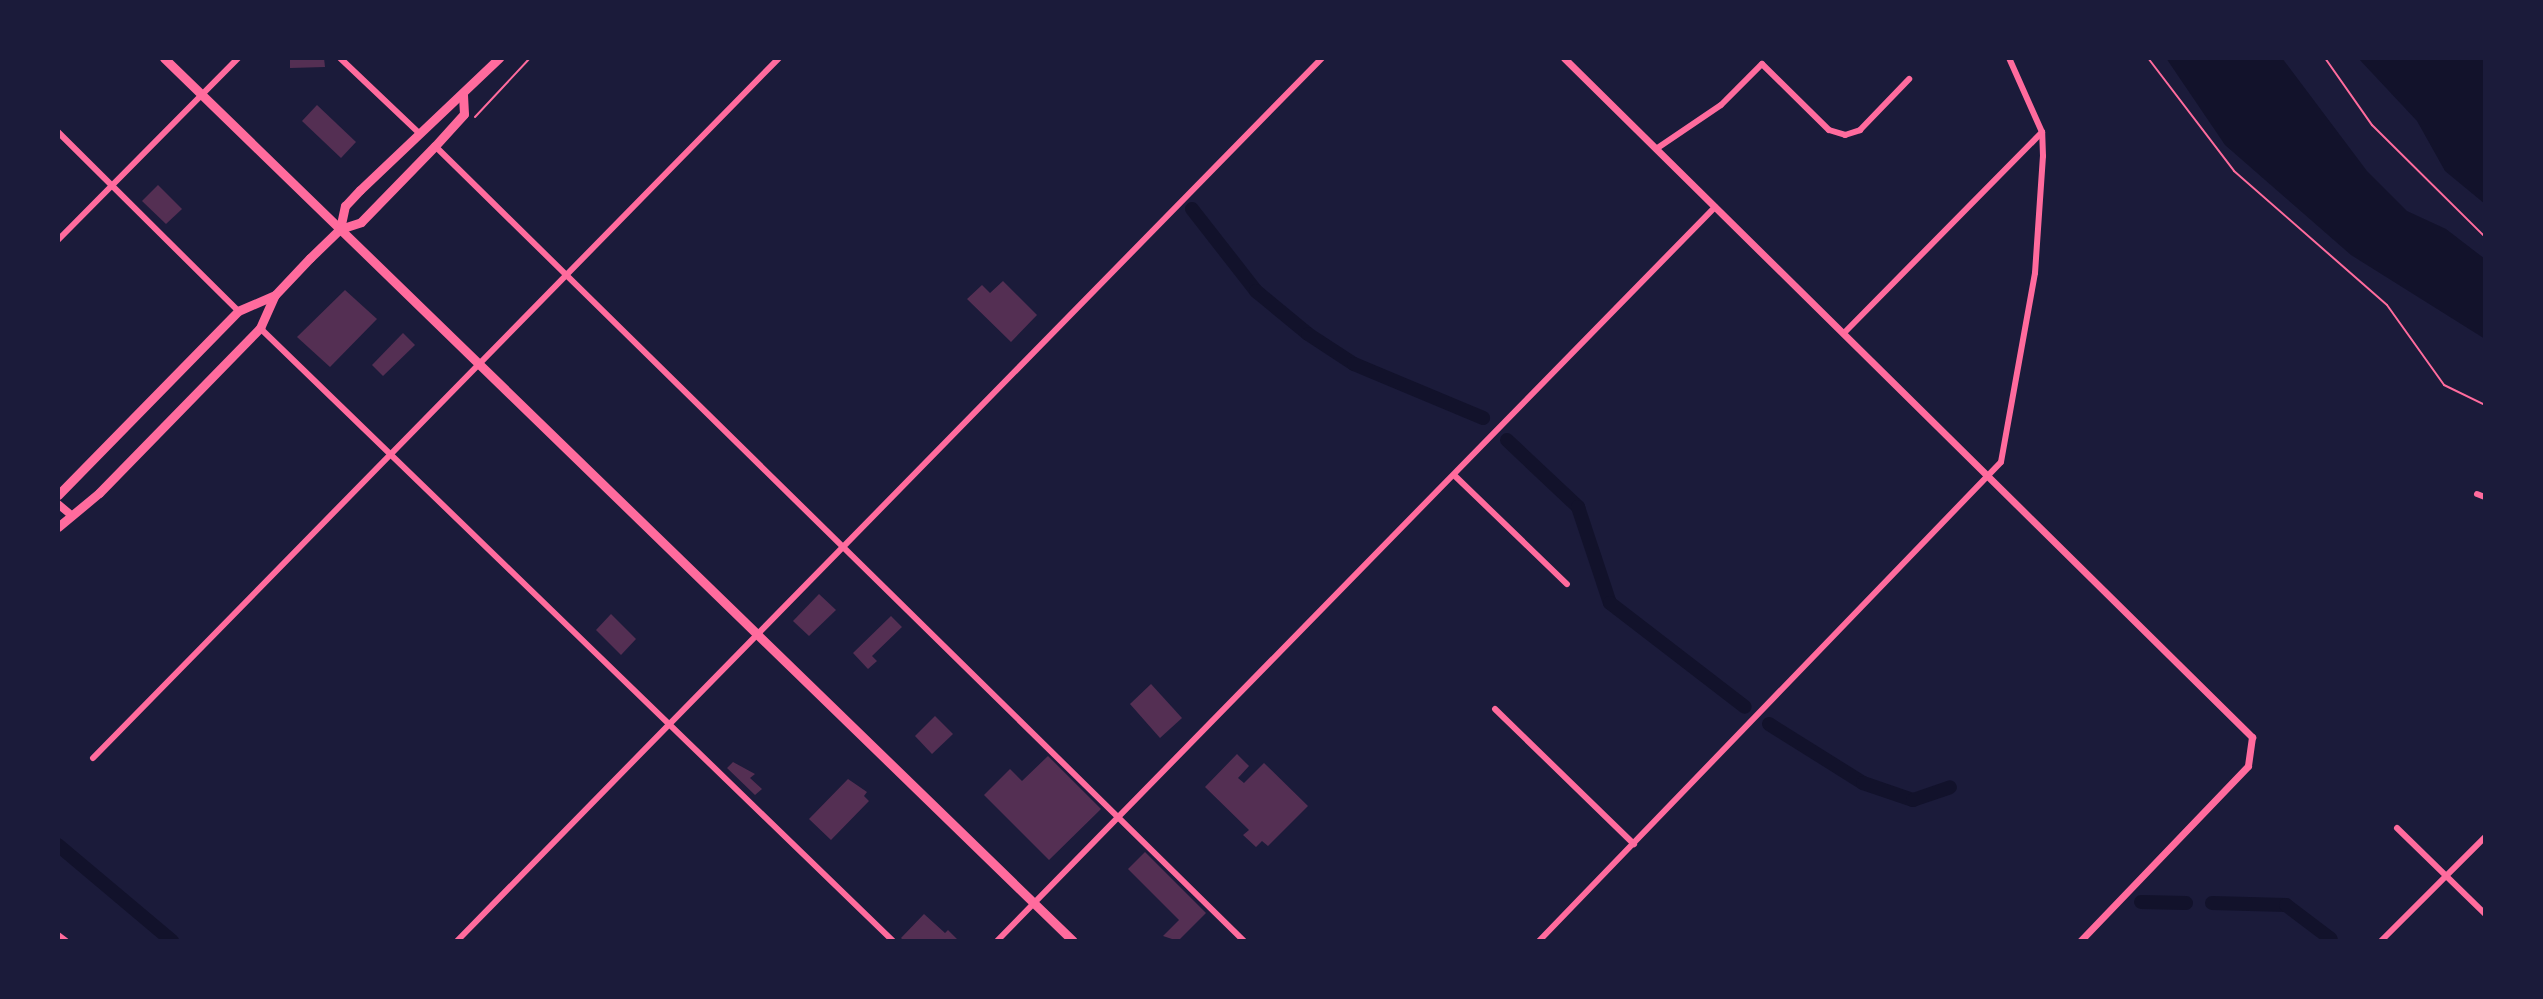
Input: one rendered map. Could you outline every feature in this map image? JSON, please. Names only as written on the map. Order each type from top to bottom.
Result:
[{"type":"main road","points":[[164,58],[1073,941]]},
{"type":"main road","points":[[340,229],[345,206],[418,132],[499,58]]},
{"type":"main road","points":[[58,527],[99,493],[260,328],[275,295],[340,229],[361,222],[435,146],[464,114],[463,94]]},
{"type":"main road","points":[[58,495],[238,311],[275,295]]},
{"type":"main road","points":[[58,504],[70,514]]},
{"type":"street","points":[[58,240],[238,58]]},
{"type":"street","points":[[340,58],[418,132]]},
{"type":"street","points":[[93,758],[393,456],[567,272],[779,58]]},
{"type":"street","points":[[457,941],[1322,58]]},
{"type":"street","points":[[1564,58],[2234,715],[2255,747],[2248,766],[2080,941]]},
{"type":"street","points":[[1539,941],[1991,477],[2001,462],[2035,273],[2042,132],[2009,58]]},
{"type":"street","points":[[1656,149],[1721,105],[1762,64],[1829,130],[1845,135],[1860,130],[1909,79]]},
{"type":"street","points":[[58,132],[238,311]]},
{"type":"street","points":[[1844,333],[2042,132]]},
{"type":"street","points":[[435,146],[567,272],[572,284],[1244,941]]},
{"type":"street","points":[[997,941],[1715,207]]},
{"type":"street","points":[[260,328],[893,941]]},
{"type":"street","points":[[1454,475],[1567,584]]},
{"type":"street","points":[[2477,494],[2485,497]]},
{"type":"street","points":[[1495,709],[1634,844]]},
{"type":"street","points":[[2397,828],[2485,914]]},
{"type":"street","points":[[2381,941],[2485,837]]},
{"type":"street","points":[[58,935],[66,941]]},
{"type":"path","points":[[474,118],[530,58]]},
{"type":"path","points":[[2148,58],[2234,171],[2387,305],[2444,385],[2485,405]]},
{"type":"path","points":[[2325,58],[2372,125],[2485,237]]},
{"type":"shaded area","points":[[2166,58],[2282,58],[2367,171],[2407,211],[2446,229],[2485,259],[2485,339],[2351,255],[2225,145]]},
{"type":"shaded area","points":[[2358,58],[2485,58],[2485,204],[2445,171],[2417,121]]},
{"type":"building","points":[[290,58],[324,58],[325,67],[290,68]]},
{"type":"building","points":[[317,105],[356,142],[341,158],[302,121]]},
{"type":"building","points":[[158,185],[182,209],[166,224],[142,201]]},
{"type":"building","points":[[1003,281],[1037,315],[1011,342],[967,299],[982,285],[990,293]]},
{"type":"building","points":[[345,290],[377,319],[330,367],[297,337]]},
{"type":"building","points":[[403,333],[415,345],[383,376],[372,365]]},
{"type":"building","points":[[819,594],[836,610],[809,636],[793,621]]},
{"type":"building","points":[[611,614],[636,639],[621,655],[596,630]]},
{"type":"building","points":[[891,616],[902,627],[872,656],[877,661],[868,669],[853,653]]},
{"type":"building","points":[[1151,684],[1182,718],[1160,738],[1130,704]]},
{"type":"building","points":[[935,716],[953,734],[932,754],[915,736]]},
{"type":"building","points":[[1237,754],[1249,766],[1238,778],[1244,783],[1264,763],[1308,806],[1268,846],[1262,841],[1256,847],[1243,835],[1249,830],[1205,787]]},
{"type":"building","points":[[1048,756],[1101,809],[1049,860],[984,795],[1010,769],[1022,781]]},
{"type":"building","points":[[733,762],[755,774],[750,778],[762,789],[755,795],[727,768]]},
{"type":"building","points":[[848,779],[867,792],[864,796],[869,801],[831,840],[809,819]]},
{"type":"building","points":[[1145,852],[1206,913],[1178,941],[1163,936],[1179,920],[1128,869]]},
{"type":"building","points":[[924,914],[959,941],[904,941],[901,938]]},
{"type":"waterway","points":[[1192,209],[1256,291],[1308,334],[1354,364],[1483,418]]},
{"type":"waterway","points":[[1507,440],[1578,507],[1610,603],[1745,707]]},
{"type":"waterway","points":[[1769,724],[1863,783],[1913,800],[1950,787]]},
{"type":"waterway","points":[[58,845],[172,941]]},
{"type":"waterway","points":[[2141,902],[2186,903]]},
{"type":"waterway","points":[[2212,903],[2286,905],[2331,939]]}]
